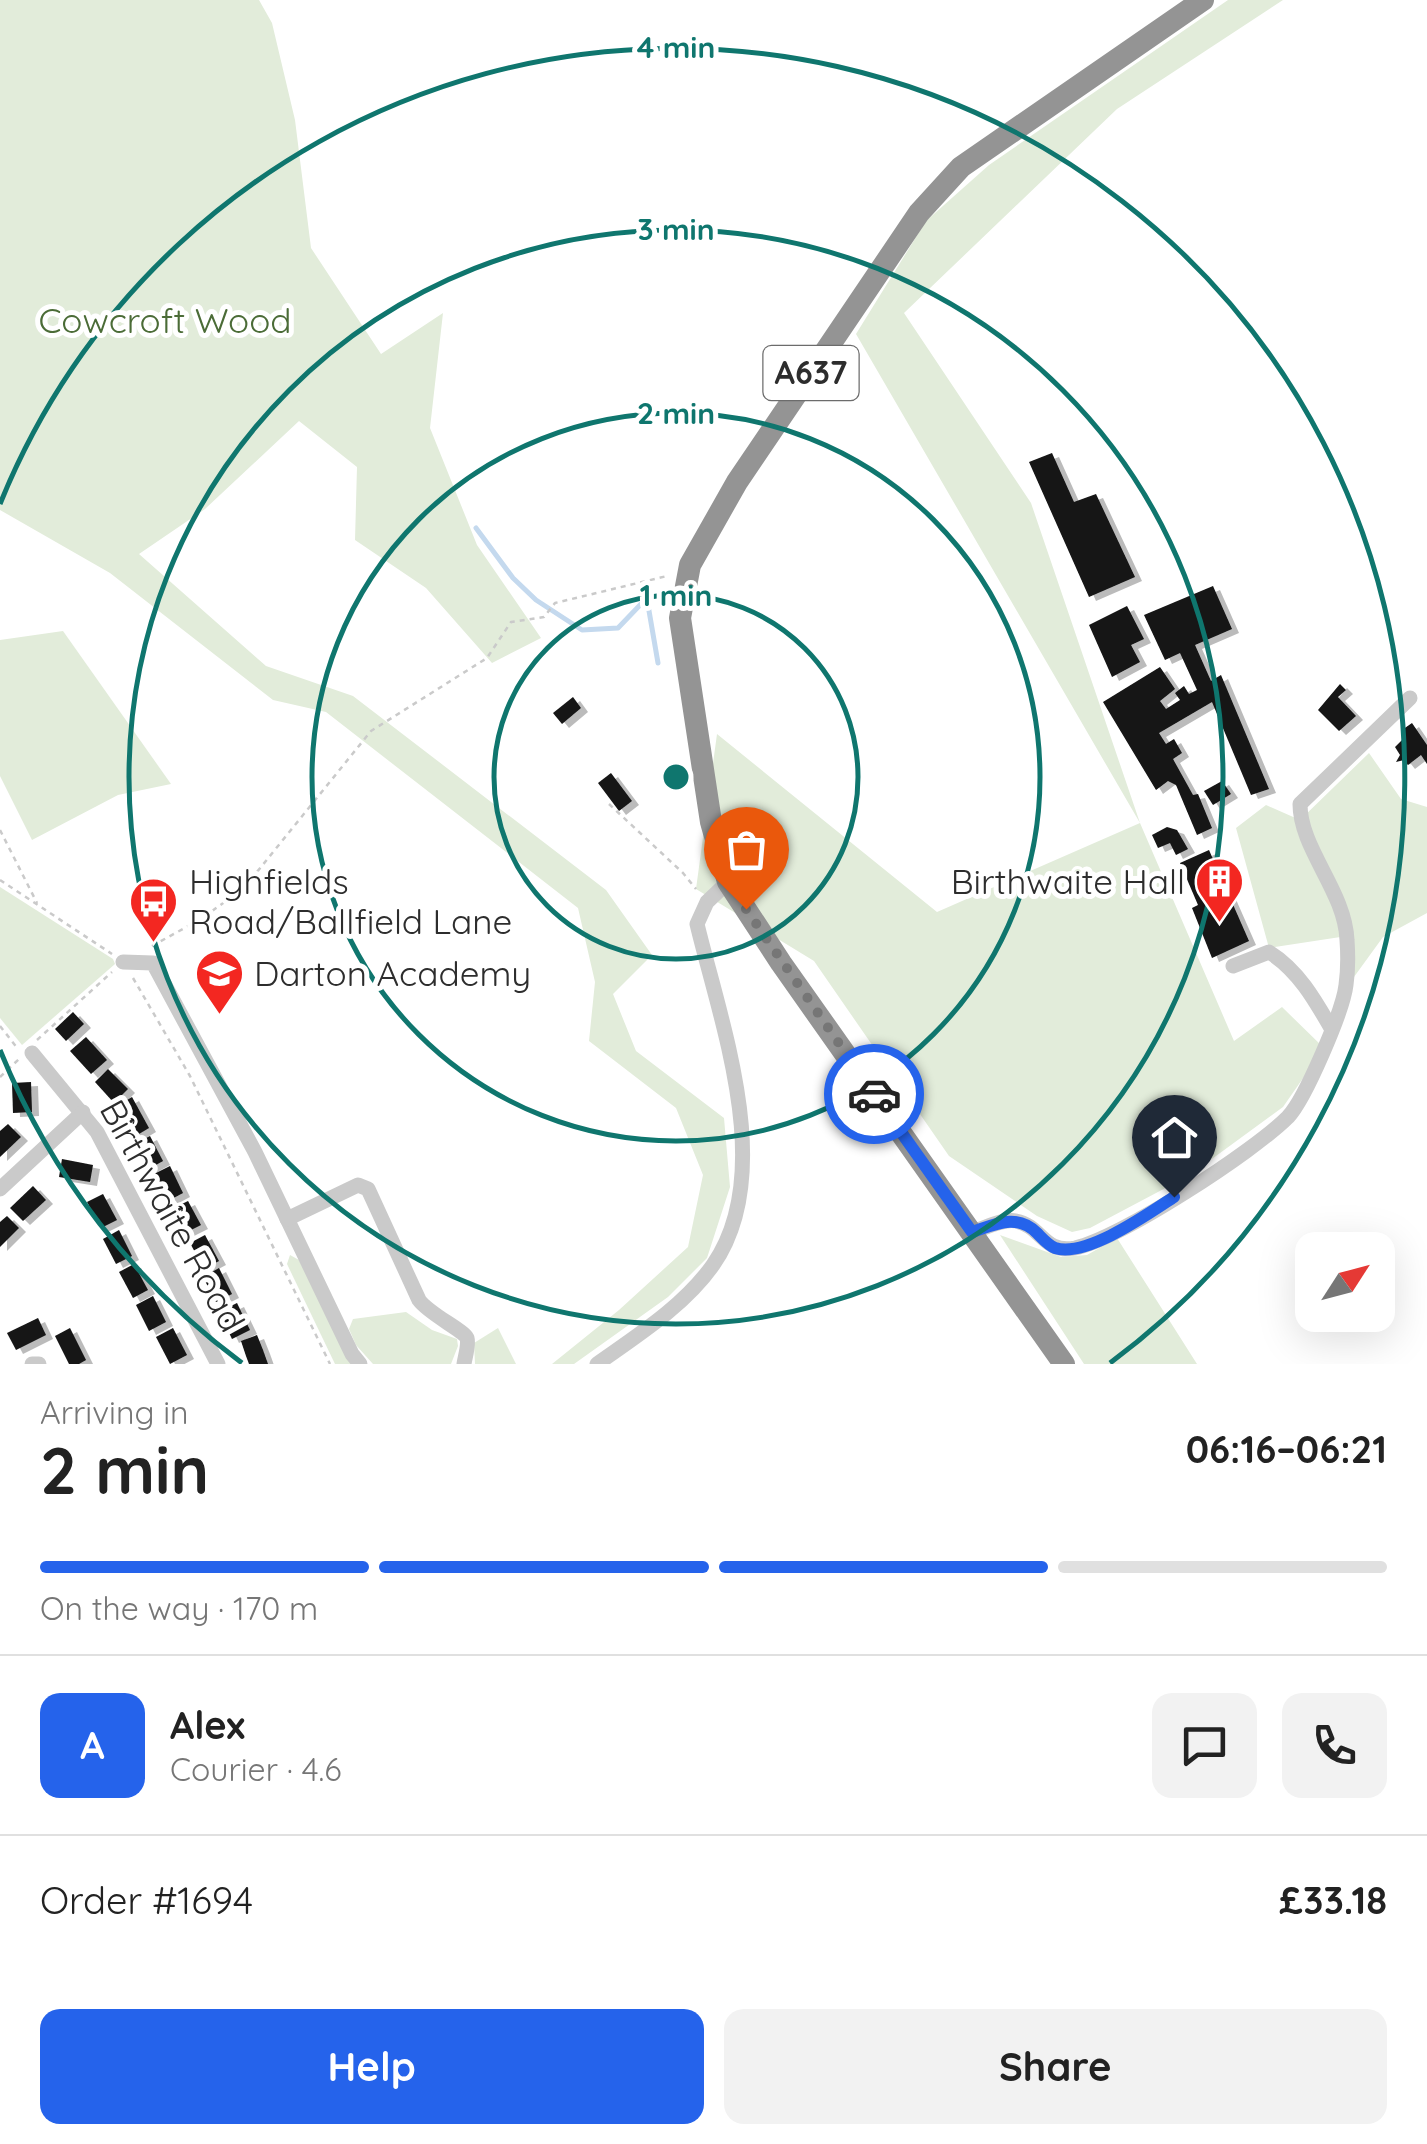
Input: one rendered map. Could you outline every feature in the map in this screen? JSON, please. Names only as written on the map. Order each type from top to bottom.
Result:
[{"type":"highway","name":"A637","points":[[1064,1364],[728,882],[711,822],[680,618],[690,564],[738,482],[919,213],[961,167],[1203,0]]},
{"type":"street","points":[[972,1232],[1012,1219],[1030,1226],[1052,1247],[1069,1249],[1094,1243],[1233,1160],[1290,1115],[1346,988],[1347,936],[1335,893],[1300,820],[1300,804],[1410,698]]},
{"type":"street","points":[[597,1364],[682,1300],[713,1264],[734,1224],[744,1179],[744,1136],[698,924],[706,902],[728,882]]},
{"type":"street","points":[[1234,966],[1269,952],[1282,960],[1331,1028]]},
{"type":"street","points":[[124,962],[153,963],[212,1069],[360,1364]]},
{"type":"street","name":"Birthwaite Road","points":[[32,1053],[98,1132],[218,1364]]},
{"type":"street","points":[[0,1189],[83,1112]]},
{"type":"street","points":[[287,1219],[358,1185],[368,1189],[419,1300],[428,1312],[464,1333],[468,1341],[464,1364]]},
{"type":"street","points":[[32,1364],[39,1364]]},
{"type":"path","points":[[32,1053],[37,1039],[124,962],[201,919],[244,888],[372,731],[487,658],[511,622],[544,617],[555,604],[672,575]]},
{"type":"path","points":[[609,804],[683,873],[706,902]]},
{"type":"path","points":[[0,830],[38,904]]},
{"type":"path","points":[[0,880],[124,962],[190,1076],[330,1364]]},
{"type":"path","points":[[0,1026],[18,1049],[32,1053]]},
{"type":"path","points":[[0,1077],[20,1057],[32,1053]]},
{"type":"green space","name":"Cowcroft Wood","points":[[0,0],[259,0],[272,23],[295,120],[311,248],[381,354],[443,313],[430,428],[477,545],[541,638],[492,663],[426,588],[355,540],[357,467],[299,421],[205,509],[139,554],[266,666],[353,696],[606,890],[652,955],[613,994],[636,1051],[724,1118],[730,1187],[707,1258],[668,1297],[574,1364],[552,1364],[688,1247],[703,1175],[676,1108],[589,1041],[595,982],[578,908],[326,712],[273,700],[110,573],[0,510]]},
{"type":"green space","points":[[1228,0],[1283,0],[1117,109],[904,313],[1031,503],[1140,823],[856,334],[926,221],[989,165]]},
{"type":"green space","points":[[63,631],[171,784],[118,795],[32,840],[0,776],[0,640]]},
{"type":"green space","points":[[717,734],[937,912],[1140,823],[1234,1041],[1282,1007],[1324,1048],[1283,1107],[1190,1175],[1090,1228],[1072,1232],[1037,1216],[949,1156],[814,961],[696,889]]},
{"type":"green space","points":[[1369,753],[1401,799],[1427,807],[1427,913],[1383,937],[1346,988],[1347,936],[1269,948],[1236,828],[1266,805],[1300,820]]},
{"type":"green space","points":[[0,887],[113,959],[115,964],[22,1045],[0,1018]]},
{"type":"green space","points":[[1000,1235],[1061,1257],[1087,1255],[1117,1238],[1197,1364],[1084,1364]]},
{"type":"green space","points":[[290,1255],[299,1260],[352,1364],[335,1364],[287,1264]]},
{"type":"green space","points":[[406,1312],[432,1330],[457,1339],[451,1364],[373,1364],[356,1345],[349,1329],[353,1319]]},
{"type":"green space","points":[[498,1328],[516,1364],[475,1364],[474,1343]]},
{"type":"building","points":[[1052,453],[1074,502],[1096,494],[1135,577],[1089,597],[1029,462]]},
{"type":"building","points":[[1213,586],[1232,629],[1195,645],[1211,681],[1221,675],[1269,789],[1251,795],[1212,702],[1159,733],[1166,744],[1174,739],[1182,753],[1173,759],[1193,795],[1198,794],[1212,828],[1197,835],[1176,785],[1168,781],[1156,790],[1103,702],[1160,667],[1175,689],[1160,701],[1166,709],[1180,700],[1175,693],[1184,686],[1189,694],[1197,690],[1180,653],[1165,660],[1144,615]]},
{"type":"building","points":[[1127,606],[1144,639],[1131,645],[1140,662],[1112,677],[1089,625]]},
{"type":"building","points":[[1340,684],[1346,690],[1338,697],[1356,716],[1339,731],[1318,710]]},
{"type":"building","points":[[573,697],[581,708],[562,724],[553,713]]},
{"type":"building","points":[[1412,723],[1427,745],[1427,764],[1421,755],[1408,765],[1404,760],[1396,762],[1400,755],[1395,747],[1406,736],[1402,730]]},
{"type":"building","points":[[611,773],[632,801],[619,811],[598,783]]},
{"type":"building","points":[[1222,781],[1231,794],[1213,805],[1204,791]]},
{"type":"building","points":[[1167,827],[1177,830],[1188,849],[1176,855],[1170,843],[1158,848],[1152,835]]},
{"type":"building","points":[[1209,850],[1249,941],[1212,958],[1192,908],[1198,905],[1180,863]]},
{"type":"building","points":[[73,1012],[84,1024],[66,1041],[55,1029]]},
{"type":"building","points":[[86,1037],[107,1060],[91,1074],[70,1051]]},
{"type":"building","points":[[108,1069],[128,1089],[114,1103],[95,1082]]},
{"type":"building","points":[[31,1082],[32,1112],[13,1113],[12,1083]]},
{"type":"building","points":[[132,1097],[149,1128],[134,1137],[117,1106]]},
{"type":"building","points":[[8,1124],[21,1137],[0,1157],[0,1131]]},
{"type":"building","points":[[150,1136],[163,1161],[147,1170],[134,1144]]},
{"type":"building","points":[[62,1159],[93,1165],[90,1182],[59,1177]]},
{"type":"building","points":[[170,1166],[183,1193],[168,1201],[154,1174]]},
{"type":"building","points":[[33,1186],[46,1200],[23,1221],[10,1208]]},
{"type":"building","points":[[103,1194],[117,1220],[101,1228],[87,1202]]},
{"type":"building","points":[[188,1201],[201,1225],[185,1233],[172,1209]]},
{"type":"building","points":[[7,1216],[19,1228],[0,1247],[0,1222]]},
{"type":"building","points":[[119,1230],[132,1256],[116,1264],[103,1239]]},
{"type":"building","points":[[205,1235],[219,1261],[204,1269],[190,1243]]},
{"type":"building","points":[[134,1264],[148,1290],[133,1298],[119,1272]]},
{"type":"building","points":[[219,1268],[232,1294],[216,1302],[203,1277]]},
{"type":"building","points":[[153,1296],[166,1322],[149,1331],[136,1305]]},
{"type":"building","points":[[237,1303],[250,1330],[232,1339],[219,1312]]},
{"type":"building","points":[[38,1318],[46,1335],[16,1350],[7,1333]]},
{"type":"building","points":[[70,1328],[86,1360],[79,1364],[69,1364],[55,1336]]},
{"type":"building","points":[[173,1328],[187,1355],[170,1364],[156,1337]]},
{"type":"building","points":[[257,1335],[268,1364],[249,1364],[241,1341]]},
{"type":"waterway","points":[[476,528],[513,578],[536,600],[582,630],[618,628],[641,604],[648,605],[658,663]]},
{"type":"way so far","points":[[746,909],[874,1094]]},
{"type":"place","name":"Birthwaite Hall","points":[[1220,924]]},
{"type":"place","name":"Highfields Road/Ballfield Lane","points":[[154,944]]},
{"type":"place","name":"Darton Academy","points":[[219,1016]]},
{"type":"route","points":[[874,1094],[972,1232],[1012,1219],[1030,1226],[1052,1247],[1069,1249],[1094,1243],[1174,1197]]}]
